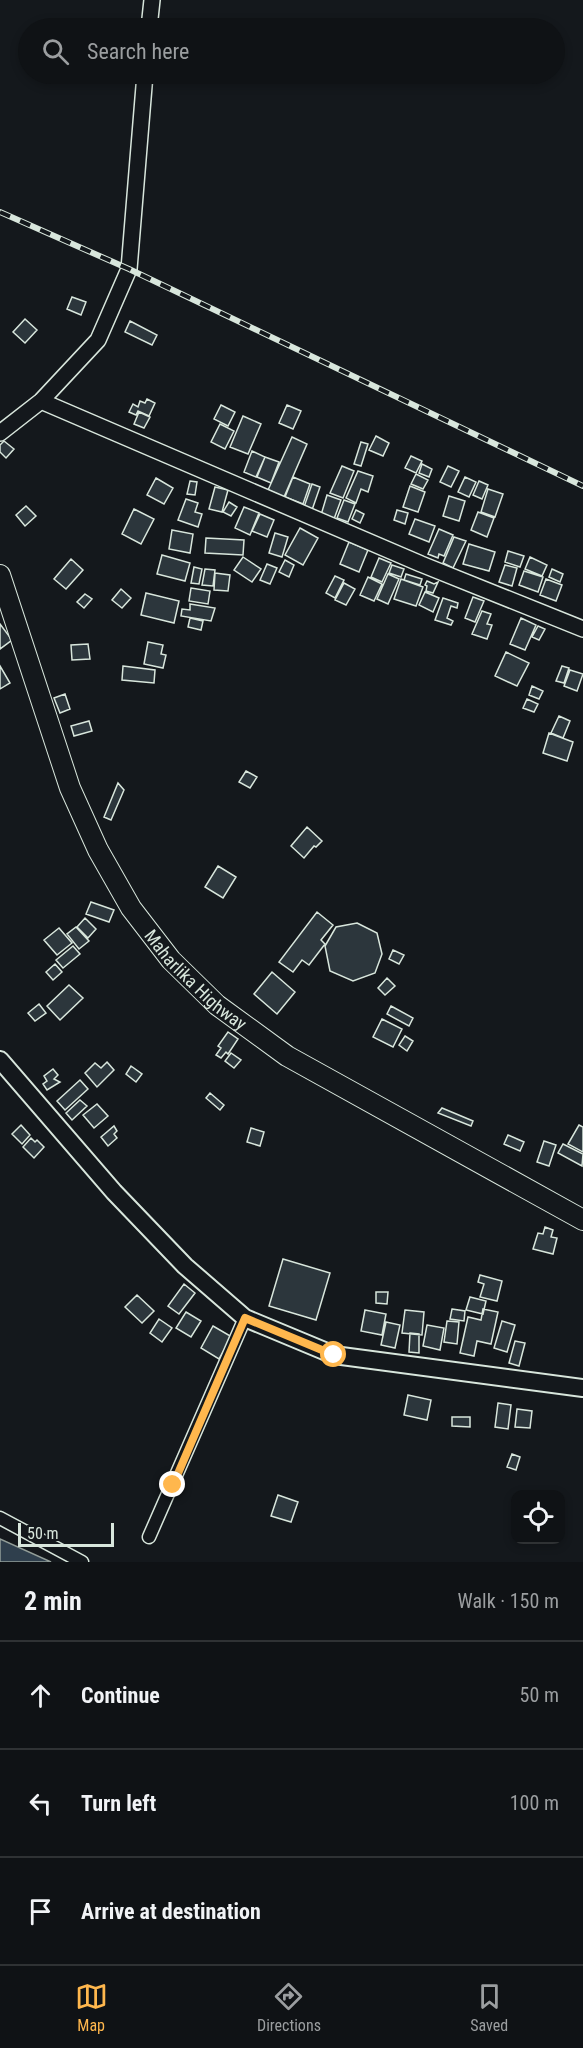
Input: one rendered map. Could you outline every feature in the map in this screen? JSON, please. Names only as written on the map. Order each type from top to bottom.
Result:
[{"type":"highway","name":"Maharlika Highway","points":[[0,575],[70,788],[98,850],[131,908],[171,960],[217,1005],[287,1056],[583,1220]]},
{"type":"main road","points":[[0,1060],[114,1192],[185,1266],[245,1318],[334,1355],[583,1388]]},
{"type":"street","points":[[150,18],[152,0]]},
{"type":"street","points":[[0,433],[41,401],[98,340],[129,269],[145,84]]},
{"type":"street","points":[[41,401],[421,564],[583,629]]},
{"type":"street","points":[[149,1537],[245,1318]]},
{"type":"street","points":[[0,1518],[82,1562]]},
{"type":"water","points":[[0,1539],[51,1562],[0,1562]]},
{"type":"building","points":[[72,297],[86,302],[81,315],[67,309]]},
{"type":"building","points":[[25,319],[37,330],[25,343],[13,332]]},
{"type":"building","points":[[130,321],[157,335],[152,345],[125,332]]},
{"type":"building","points":[[147,399],[155,403],[149,416],[138,411],[136,415],[129,412],[133,404],[138,407],[140,401],[145,403]]},
{"type":"building","points":[[221,405],[235,412],[228,426],[214,419]]},
{"type":"building","points":[[287,405],[301,411],[293,429],[279,423]]},
{"type":"building","points":[[139,412],[150,417],[144,428],[134,424]]},
{"type":"building","points":[[243,416],[261,424],[248,454],[230,447]]},
{"type":"building","points":[[220,424],[234,431],[225,449],[211,442]]},
{"type":"building","points":[[376,436],[389,443],[383,456],[369,450]]},
{"type":"building","points":[[292,437],[307,444],[284,497],[268,490]]},
{"type":"building","points":[[4,441],[14,449],[6,458],[0,452],[0,445]]},
{"type":"building","points":[[361,442],[368,444],[361,466],[354,464]]},
{"type":"building","points":[[252,451],[265,457],[256,477],[244,472]]},
{"type":"building","points":[[411,456],[422,461],[416,473],[405,468]]},
{"type":"building","points":[[265,457],[279,462],[271,483],[257,477]]},
{"type":"building","points":[[422,464],[432,469],[429,477],[419,473]]},
{"type":"building","points":[[342,466],[354,471],[343,498],[330,493]]},
{"type":"building","points":[[448,466],[459,471],[451,487],[440,482]]},
{"type":"building","points":[[358,471],[373,476],[368,492],[361,489],[356,503],[346,498]]},
{"type":"building","points":[[416,474],[428,480],[423,489],[411,484]]},
{"type":"building","points":[[293,477],[310,484],[303,504],[285,497]]},
{"type":"building","points":[[465,477],[476,482],[469,497],[458,492]]},
{"type":"building","points":[[156,478],[173,488],[164,504],[147,495]]},
{"type":"building","points":[[190,481],[197,482],[195,495],[187,494]]},
{"type":"building","points":[[479,481],[488,485],[482,499],[473,495]]},
{"type":"building","points":[[312,484],[320,487],[312,510],[304,507]]},
{"type":"building","points":[[410,486],[425,492],[418,512],[403,507]]},
{"type":"building","points":[[215,487],[228,490],[222,512],[209,509]]},
{"type":"building","points":[[488,489],[503,494],[495,517],[481,512]]},
{"type":"building","points":[[327,495],[341,500],[334,519],[321,515]]},
{"type":"building","points":[[449,496],[465,501],[459,521],[443,516]]},
{"type":"building","points":[[186,499],[198,503],[195,512],[202,514],[198,527],[178,520]]},
{"type":"building","points":[[344,500],[355,504],[348,522],[337,518]]},
{"type":"building","points":[[229,502],[237,507],[231,516],[223,512]]},
{"type":"building","points":[[26,506],[36,516],[25,526],[16,515]]},
{"type":"building","points":[[244,507],[259,513],[250,535],[235,528]]},
{"type":"building","points":[[134,509],[154,519],[141,544],[122,534]]},
{"type":"building","points":[[356,510],[364,514],[360,523],[352,519]]},
{"type":"building","points":[[397,510],[408,513],[405,524],[394,520]]},
{"type":"building","points":[[478,512],[494,518],[487,537],[471,530]]},
{"type":"building","points":[[260,514],[274,520],[267,537],[252,531]]},
{"type":"building","points":[[415,519],[435,526],[429,542],[409,534]]},
{"type":"building","points":[[300,528],[318,538],[303,565],[285,555]]},
{"type":"building","points":[[439,529],[453,535],[444,556],[439,554],[438,558],[428,554]]},
{"type":"building","points":[[172,530],[193,534],[190,553],[169,549]]},
{"type":"building","points":[[275,533],[288,537],[282,557],[269,553]]},
{"type":"building","points":[[454,537],[466,541],[453,568],[443,563]]},
{"type":"building","points":[[206,538],[244,540],[243,555],[205,553]]},
{"type":"building","points":[[349,542],[368,550],[359,572],[340,564]]},
{"type":"building","points":[[469,544],[495,552],[489,571],[463,564]]},
{"type":"building","points":[[508,551],[524,556],[520,567],[505,562]]},
{"type":"building","points":[[162,555],[190,563],[185,581],[157,574]]},
{"type":"building","points":[[243,557],[261,569],[252,582],[234,570]]},
{"type":"building","points":[[530,557],[547,565],[542,576],[525,569]]},
{"type":"building","points":[[379,558],[391,563],[382,582],[371,577]]},
{"type":"building","points":[[71,559],[83,570],[66,589],[54,579]]},
{"type":"building","points":[[285,560],[294,565],[289,577],[279,572]]},
{"type":"building","points":[[267,564],[277,568],[270,584],[260,580]]},
{"type":"building","points":[[392,565],[404,569],[401,577],[389,573]]},
{"type":"building","points":[[505,565],[517,568],[512,586],[499,582]]},
{"type":"building","points":[[194,567],[202,569],[199,584],[191,583]]},
{"type":"building","points":[[205,569],[215,570],[213,586],[202,585]]},
{"type":"building","points":[[552,569],[563,574],[560,582],[549,577]]},
{"type":"building","points":[[524,571],[543,577],[538,592],[519,585]]},
{"type":"building","points":[[215,573],[230,575],[228,591],[214,590]]},
{"type":"building","points":[[388,574],[399,579],[388,604],[377,599]]},
{"type":"building","points":[[406,574],[422,579],[420,585],[404,580]]},
{"type":"building","points":[[335,576],[344,580],[335,598],[326,593]]},
{"type":"building","points":[[368,577],[382,584],[374,601],[360,595]]},
{"type":"building","points":[[401,579],[423,587],[416,606],[394,599]]},
{"type":"building","points":[[546,579],[562,585],[556,601],[540,595]]},
{"type":"building","points":[[427,581],[434,584],[438,582],[433,593],[426,591]]},
{"type":"building","points":[[344,583],[355,589],[346,605],[335,600]]},
{"type":"building","points":[[191,588],[210,591],[208,604],[189,601]]},
{"type":"building","points":[[121,589],[131,598],[122,608],[112,600]]},
{"type":"building","points":[[425,592],[439,598],[433,612],[419,605]]},
{"type":"building","points":[[146,593],[179,601],[174,623],[141,615]]},
{"type":"building","points":[[85,594],[92,599],[84,608],[77,602]]},
{"type":"building","points":[[473,597],[484,601],[475,622],[465,618]]},
{"type":"building","points":[[443,598],[458,603],[457,608],[451,606],[447,618],[453,621],[451,625],[435,620]]},
{"type":"building","points":[[190,604],[215,608],[211,621],[181,616],[182,609],[190,610]]},
{"type":"building","points":[[482,611],[491,614],[487,624],[492,625],[487,639],[472,634]]},
{"type":"building","points":[[190,618],[203,621],[201,630],[188,627]]},
{"type":"building","points":[[521,618],[536,625],[525,650],[510,644]]},
{"type":"building","points":[[0,624],[12,640],[0,649]]},
{"type":"building","points":[[538,626],[545,629],[539,640],[532,637]]},
{"type":"building","points":[[148,642],[163,645],[161,654],[166,655],[163,668],[144,664]]},
{"type":"building","points":[[88,644],[90,659],[72,660],[71,645]]},
{"type":"building","points":[[506,652],[529,663],[517,686],[495,676]]},
{"type":"building","points":[[0,666],[10,683],[0,689]]},
{"type":"building","points":[[123,666],[155,670],[154,683],[122,680]]},
{"type":"building","points":[[562,666],[569,668],[564,683],[556,681]]},
{"type":"building","points":[[570,670],[583,674],[577,691],[564,686]]},
{"type":"building","points":[[532,686],[543,691],[539,699],[529,695]]},
{"type":"building","points":[[65,694],[70,709],[60,713],[54,698]]},
{"type":"building","points":[[527,699],[538,704],[534,712],[523,708]]},
{"type":"building","points":[[559,716],[570,721],[563,738],[551,733]]},
{"type":"building","points":[[89,721],[92,731],[74,736],[71,726]]},
{"type":"building","points":[[549,733],[573,742],[567,761],[543,753]]},
{"type":"building","points":[[246,771],[257,777],[250,788],[239,782]]},
{"type":"building","points":[[118,783],[124,790],[111,820],[104,817]]},
{"type":"building","points":[[307,827],[322,841],[316,847],[314,846],[304,858],[291,846]]},
{"type":"building","points":[[218,866],[236,877],[223,898],[205,887]]},
{"type":"building","points":[[91,902],[114,910],[109,922],[86,914]]},
{"type":"building","points":[[317,912],[333,925],[321,940],[325,944],[309,965],[302,960],[293,972],[279,962]]},
{"type":"building","points":[[85,918],[96,929],[88,938],[77,927]]},
{"type":"building","points":[[357,923],[377,933],[382,954],[375,973],[353,981],[330,971],[325,946],[336,927]]},
{"type":"building","points":[[76,927],[89,941],[79,949],[67,934]]},
{"type":"building","points":[[59,928],[72,943],[57,955],[44,940]]},
{"type":"building","points":[[73,946],[80,954],[63,968],[56,960]]},
{"type":"building","points":[[393,950],[404,955],[399,964],[389,959]]},
{"type":"building","points":[[55,964],[62,972],[53,980],[46,972]]},
{"type":"building","points":[[272,972],[295,992],[277,1014],[254,994]]},
{"type":"building","points":[[387,978],[395,986],[385,995],[378,988]]},
{"type":"building","points":[[69,985],[83,998],[60,1020],[47,1006]]},
{"type":"building","points":[[39,1004],[46,1013],[35,1021],[28,1013]]},
{"type":"building","points":[[391,1006],[413,1018],[409,1026],[387,1014]]},
{"type":"building","points":[[382,1019],[402,1029],[393,1047],[373,1037]]},
{"type":"building","points":[[228,1032],[238,1039],[228,1054],[226,1052],[221,1058],[216,1055],[221,1048],[218,1046]]},
{"type":"building","points":[[405,1036],[413,1041],[407,1051],[399,1045]]},
{"type":"building","points":[[231,1053],[241,1060],[234,1068],[225,1061]]},
{"type":"building","points":[[107,1062],[114,1070],[97,1087],[85,1073],[95,1063],[101,1068]]},
{"type":"building","points":[[131,1066],[142,1074],[136,1082],[126,1074]]},
{"type":"building","points":[[53,1069],[58,1075],[54,1079],[60,1082],[47,1090],[43,1084],[47,1081],[44,1076]]},
{"type":"building","points":[[80,1080],[88,1089],[65,1110],[57,1101]]},
{"type":"building","points":[[210,1093],[224,1105],[220,1110],[206,1098]]},
{"type":"building","points":[[80,1100],[87,1106],[72,1120],[66,1113]]},
{"type":"building","points":[[97,1104],[108,1116],[94,1128],[83,1115]]},
{"type":"building","points":[[442,1108],[473,1121],[471,1126],[438,1113]]},
{"type":"building","points":[[21,1125],[30,1135],[22,1144],[12,1134]]},
{"type":"building","points":[[579,1125],[583,1127],[583,1152],[568,1144]]},
{"type":"building","points":[[114,1126],[117,1131],[114,1134],[117,1138],[108,1146],[101,1137]]},
{"type":"building","points":[[251,1128],[264,1132],[260,1146],[247,1142]]},
{"type":"building","points":[[508,1135],[524,1142],[520,1151],[504,1144]]},
{"type":"building","points":[[31,1138],[44,1147],[34,1158],[23,1147]]},
{"type":"building","points":[[544,1141],[556,1145],[549,1166],[537,1162]]},
{"type":"building","points":[[563,1144],[583,1154],[582,1166],[558,1153]]},
{"type":"building","points":[[545,1227],[553,1230],[551,1237],[557,1238],[553,1254],[533,1249],[538,1233],[543,1234]]},
{"type":"building","points":[[283,1259],[330,1273],[316,1320],[269,1306]]},
{"type":"building","points":[[480,1275],[502,1281],[497,1301],[480,1297],[484,1284],[478,1282]]},
{"type":"building","points":[[184,1284],[195,1293],[179,1314],[168,1306]]},
{"type":"building","points":[[376,1292],[388,1292],[387,1304],[376,1303]]},
{"type":"building","points":[[137,1295],[154,1311],[142,1323],[125,1307]]},
{"type":"building","points":[[470,1297],[486,1301],[483,1314],[466,1310]]},
{"type":"building","points":[[452,1309],[465,1311],[464,1321],[450,1319]]},
{"type":"building","points":[[483,1309],[498,1312],[491,1344],[477,1341],[474,1356],[460,1353],[468,1317],[481,1320]]},
{"type":"building","points":[[365,1310],[386,1314],[382,1335],[361,1331]]},
{"type":"building","points":[[405,1310],[424,1312],[422,1335],[402,1333]]},
{"type":"building","points":[[186,1312],[201,1321],[191,1337],[176,1328]]},
{"type":"building","points":[[159,1319],[172,1328],[162,1342],[150,1333]]},
{"type":"building","points":[[447,1321],[459,1322],[457,1344],[444,1342]]},
{"type":"building","points":[[502,1321],[515,1325],[507,1352],[494,1348]]},
{"type":"building","points":[[386,1322],[400,1325],[395,1348],[381,1345]]},
{"type":"building","points":[[427,1325],[444,1328],[440,1350],[423,1346]]},
{"type":"building","points":[[213,1326],[232,1337],[219,1359],[201,1348]]},
{"type":"building","points":[[410,1333],[419,1334],[419,1353],[409,1352]]},
{"type":"building","points":[[515,1341],[525,1343],[519,1366],[509,1363]]},
{"type":"building","points":[[408,1395],[431,1400],[427,1420],[404,1415]]},
{"type":"building","points":[[498,1403],[511,1405],[508,1429],[495,1427]]},
{"type":"building","points":[[517,1409],[532,1411],[530,1428],[515,1427]]},
{"type":"building","points":[[452,1417],[470,1417],[470,1427],[452,1426]]},
{"type":"building","points":[[512,1454],[520,1457],[516,1470],[507,1467]]},
{"type":"building","points":[[278,1495],[298,1502],[291,1522],[271,1516]]},
{"type":"railway","points":[[0,212],[129,269],[583,486]]},
{"type":"route","points":[[173,1485],[245,1318],[334,1355]]}]
